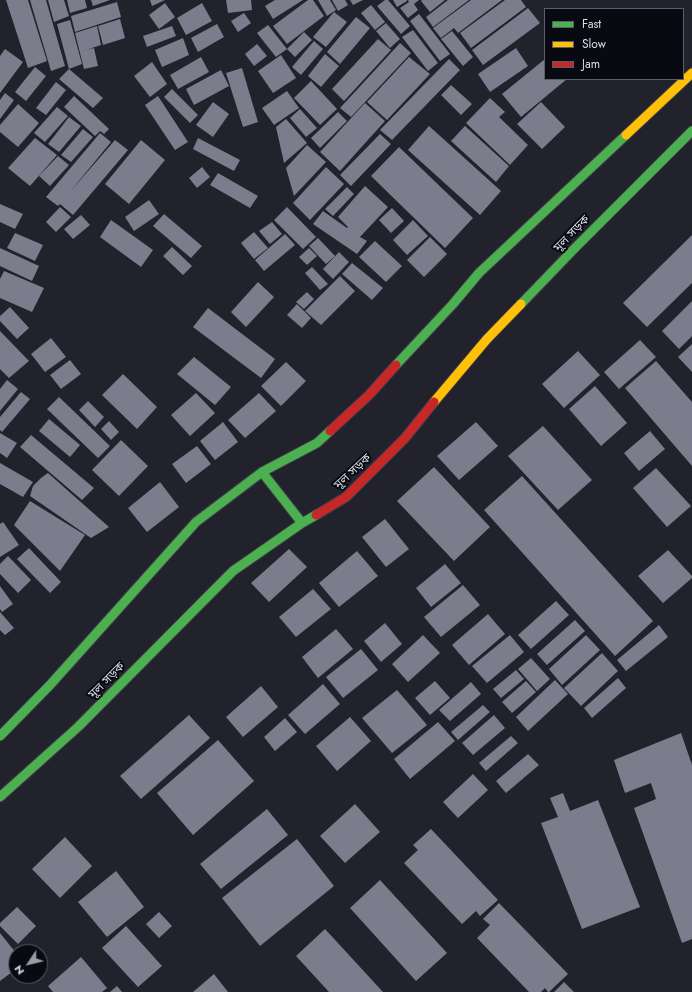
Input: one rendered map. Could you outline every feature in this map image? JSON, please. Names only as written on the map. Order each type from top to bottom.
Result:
[{"type":"street","points":[[0,736],[50,685],[196,522],[262,472],[317,442],[334,427],[368,395],[453,304],[479,273],[692,73]]},
{"type":"street","name":"মূল সড়ক","points":[[0,797],[78,727],[233,571],[302,523],[346,497],[405,438],[487,339],[692,131]]},
{"type":"street","points":[[262,472],[302,523]]},
{"type":"building","points":[[6,0],[28,0],[47,61],[28,68]]},
{"type":"building","points":[[30,0],[46,0],[65,66],[51,71]]},
{"type":"building","points":[[48,0],[64,0],[69,16],[54,22]]},
{"type":"building","points":[[67,0],[85,0],[87,8],[70,13]]},
{"type":"building","points":[[91,0],[110,0],[93,6]]},
{"type":"building","points":[[150,0],[165,0],[152,6]]},
{"type":"building","points":[[226,0],[251,0],[252,10],[228,13]]},
{"type":"building","points":[[275,0],[303,0],[273,19],[265,6]]},
{"type":"building","points":[[308,0],[313,0],[324,16],[287,44],[273,26]]},
{"type":"building","points":[[318,0],[330,0],[336,10],[327,16]]},
{"type":"building","points":[[332,0],[345,0],[348,5],[338,11]]},
{"type":"building","points":[[350,0],[363,0],[353,5]]},
{"type":"building","points":[[385,0],[388,0],[410,26],[401,34],[377,6]]},
{"type":"building","points":[[393,0],[407,0],[407,1],[397,7]]},
{"type":"building","points":[[408,0],[419,0],[414,4],[418,10],[408,18],[400,8],[409,2]]},
{"type":"building","points":[[445,0],[430,12],[421,1]]},
{"type":"building","points":[[448,0],[469,0],[433,27],[426,17]]},
{"type":"building","points":[[471,0],[502,0],[458,33],[454,28],[441,38],[433,28]]},
{"type":"building","points":[[505,0],[521,0],[526,7],[471,48],[460,33]]},
{"type":"building","points":[[117,2],[121,17],[75,32],[71,16]]},
{"type":"building","points":[[165,3],[175,17],[159,29],[149,15]]},
{"type":"building","points":[[202,3],[212,21],[186,35],[177,18]]},
{"type":"building","points":[[371,5],[385,22],[375,30],[361,13]]},
{"type":"building","points":[[528,8],[540,23],[483,65],[472,50]]},
{"type":"building","points":[[334,12],[347,22],[326,47],[313,37]]},
{"type":"building","points":[[244,13],[251,23],[238,32],[231,21]]},
{"type":"building","points":[[419,14],[450,54],[440,61],[410,21]]},
{"type":"building","points":[[356,17],[370,28],[340,64],[327,52]]},
{"type":"building","points":[[120,19],[125,38],[103,45],[98,26]]},
{"type":"building","points":[[70,20],[82,64],[69,69],[57,24]]},
{"type":"building","points":[[386,23],[400,39],[390,48],[376,31]]},
{"type":"building","points":[[217,24],[224,37],[198,52],[191,38]]},
{"type":"building","points":[[268,25],[287,49],[276,57],[257,33]]},
{"type":"building","points":[[97,26],[101,45],[86,50],[94,48],[98,66],[84,69],[75,33]]},
{"type":"building","points":[[172,26],[176,36],[147,47],[143,36]]},
{"type":"building","points":[[413,30],[438,63],[428,71],[402,37]]},
{"type":"building","points":[[452,31],[473,57],[463,66],[441,39]]},
{"type":"building","points":[[304,32],[312,40],[295,57],[287,49]]},
{"type":"building","points":[[183,38],[189,55],[162,67],[155,50]]},
{"type":"building","points":[[378,39],[391,50],[344,101],[332,89]]},
{"type":"building","points":[[314,41],[323,49],[301,75],[292,67]]},
{"type":"building","points":[[400,43],[411,53],[351,117],[340,108]]},
{"type":"building","points":[[257,44],[267,56],[254,66],[245,54]]},
{"type":"building","points":[[516,48],[528,66],[490,92],[478,74]]},
{"type":"building","points":[[5,49],[23,62],[0,93],[0,56]]},
{"type":"building","points":[[325,54],[339,66],[321,87],[308,76]]},
{"type":"building","points":[[281,55],[296,78],[273,93],[258,71]]},
{"type":"building","points":[[201,57],[209,72],[178,89],[170,75]]},
{"type":"building","points":[[409,57],[430,74],[387,120],[367,102]]},
{"type":"building","points":[[449,59],[460,70],[392,140],[380,130]]},
{"type":"building","points":[[544,60],[544,80],[566,80],[521,117],[502,94]]},
{"type":"building","points":[[152,62],[167,84],[150,97],[134,76]]},
{"type":"building","points":[[35,67],[46,76],[26,101],[15,92]]},
{"type":"building","points":[[242,68],[258,122],[243,127],[226,73]]},
{"type":"building","points":[[69,69],[103,98],[93,108],[59,79]]},
{"type":"building","points":[[221,70],[229,86],[194,105],[186,89]]},
{"type":"building","points":[[311,81],[337,109],[320,125],[294,98]]},
{"type":"building","points":[[56,82],[66,90],[46,115],[36,108]]},
{"type":"building","points":[[451,85],[472,104],[461,115],[441,95]]},
{"type":"building","points":[[172,89],[198,115],[190,123],[164,97]]},
{"type":"building","points":[[287,91],[299,108],[274,125],[262,108]]},
{"type":"building","points":[[5,93],[14,100],[0,119],[0,100]]},
{"type":"building","points":[[74,96],[109,129],[104,134],[100,131],[95,136],[64,107]]},
{"type":"building","points":[[158,96],[188,142],[175,150],[145,105]]},
{"type":"building","points":[[490,98],[505,112],[499,117],[528,145],[510,165],[466,123]]},
{"type":"building","points":[[213,102],[229,114],[213,137],[196,125]]},
{"type":"building","points":[[541,102],[565,127],[542,149],[517,124]]},
{"type":"building","points":[[365,103],[385,121],[340,171],[320,152]]},
{"type":"building","points":[[18,104],[39,123],[18,147],[0,132],[0,125]]},
{"type":"building","points":[[57,107],[68,116],[45,142],[34,133]]},
{"type":"building","points":[[300,109],[317,128],[306,137],[290,118]]},
{"type":"building","points":[[338,112],[347,121],[320,148],[311,138]]},
{"type":"building","points":[[69,117],[81,126],[59,152],[48,144]]},
{"type":"building","points":[[286,119],[307,143],[284,163],[276,127]]},
{"type":"building","points":[[429,126],[501,191],[480,215],[408,150]]},
{"type":"building","points":[[465,126],[509,166],[496,182],[451,141]]},
{"type":"building","points":[[83,129],[93,137],[71,162],[61,155]]},
{"type":"building","points":[[100,133],[111,142],[69,193],[115,140],[128,150],[73,215],[60,204],[58,206],[46,197]]},
{"type":"building","points":[[380,134],[391,144],[351,186],[340,175]]},
{"type":"building","points":[[35,138],[57,155],[30,186],[8,168]]},
{"type":"building","points":[[198,138],[240,160],[234,171],[193,149]]},
{"type":"building","points":[[141,140],[165,160],[129,204],[105,184]]},
{"type":"building","points":[[307,145],[326,162],[294,196],[286,168]]},
{"type":"building","points":[[399,147],[473,218],[445,248],[371,176]]},
{"type":"building","points":[[58,156],[69,165],[50,186],[39,176]]},
{"type":"building","points":[[202,167],[210,177],[197,188],[189,178]]},
{"type":"building","points":[[326,167],[344,184],[310,220],[293,203]]},
{"type":"building","points":[[218,173],[258,196],[250,208],[210,185]]},
{"type":"building","points":[[365,186],[388,207],[360,237],[367,241],[357,254],[313,224],[323,211],[347,228],[348,227],[338,217]]},
{"type":"building","points":[[347,187],[354,194],[333,216],[325,209]]},
{"type":"building","points":[[149,200],[159,214],[134,231],[125,217]]},
{"type":"building","points":[[0,204],[23,214],[15,229],[0,222]]},
{"type":"building","points":[[60,207],[71,217],[56,232],[46,222]]},
{"type":"building","points":[[287,207],[316,237],[303,249],[274,220]]},
{"type":"building","points":[[392,208],[404,221],[391,233],[379,220]]},
{"type":"building","points":[[164,214],[202,246],[191,258],[153,226]]},
{"type":"building","points":[[81,215],[90,225],[73,239],[64,229]]},
{"type":"building","points":[[111,220],[153,250],[141,267],[100,237]]},
{"type":"building","points":[[413,220],[428,236],[407,255],[393,240]]},
{"type":"building","points":[[272,222],[282,234],[270,244],[259,231]]},
{"type":"building","points":[[254,232],[268,248],[254,259],[241,243]]},
{"type":"building","points":[[15,233],[43,245],[35,261],[7,248]]},
{"type":"building","points":[[285,234],[295,245],[264,271],[255,260]]},
{"type":"building","points":[[692,235],[692,283],[647,327],[623,303]]},
{"type":"building","points":[[430,237],[447,254],[424,277],[407,260]]},
{"type":"building","points":[[318,238],[335,256],[326,264],[309,246]]},
{"type":"building","points":[[375,241],[402,266],[386,282],[359,257]]},
{"type":"building","points":[[172,247],[192,266],[183,275],[163,256]]},
{"type":"building","points":[[0,248],[39,266],[32,281],[0,266]]},
{"type":"building","points":[[309,248],[317,256],[307,265],[299,257]]},
{"type":"building","points":[[339,252],[349,262],[333,279],[323,269]]},
{"type":"building","points":[[352,263],[383,288],[372,300],[342,274]]},
{"type":"building","points":[[312,267],[328,284],[320,290],[305,273]]},
{"type":"building","points":[[4,271],[44,288],[32,312],[0,298],[0,279]]},
{"type":"building","points":[[340,276],[355,291],[321,325],[305,311]]},
{"type":"building","points":[[258,282],[274,297],[246,327],[231,312]]},
{"type":"building","points":[[307,292],[314,299],[304,309],[296,302]]},
{"type":"building","points":[[692,301],[692,336],[679,349],[662,331]]},
{"type":"building","points":[[297,304],[311,318],[302,328],[287,315]]},
{"type":"building","points":[[10,307],[29,328],[17,339],[0,321],[0,316]]},
{"type":"building","points":[[208,308],[275,359],[261,378],[193,327]]},
{"type":"building","points":[[0,331],[29,361],[9,378],[0,369]]},
{"type":"building","points":[[51,338],[66,357],[45,372],[31,354]]},
{"type":"building","points":[[640,340],[656,357],[619,389],[604,372]]},
{"type":"building","points":[[692,344],[692,372],[678,357]]},
{"type":"building","points":[[578,351],[600,375],[564,408],[542,384]]},
{"type":"building","points":[[194,357],[231,387],[215,405],[177,374]]},
{"type":"building","points":[[70,360],[81,374],[61,389],[50,375]]},
{"type":"building","points":[[656,361],[692,402],[692,466],[625,388]]},
{"type":"building","points":[[286,362],[306,381],[281,406],[261,386]]},
{"type":"building","points":[[123,374],[157,407],[137,429],[102,395]]},
{"type":"building","points":[[7,380],[18,389],[0,411],[0,389]]},
{"type":"building","points":[[595,386],[627,423],[601,446],[569,409]]},
{"type":"building","points":[[21,392],[30,399],[2,432],[0,430],[0,417]]},
{"type":"building","points":[[196,393],[215,413],[190,436],[171,415]]},
{"type":"building","points":[[259,393],[276,411],[245,438],[228,420]]},
{"type":"building","points":[[59,397],[110,446],[98,458],[47,409]]},
{"type":"building","points":[[88,401],[104,417],[95,427],[79,410]]},
{"type":"building","points":[[49,419],[80,445],[70,457],[39,431]]},
{"type":"building","points":[[109,421],[119,432],[111,440],[101,429]]},
{"type":"building","points":[[223,422],[238,442],[215,460],[200,441]]},
{"type":"building","points":[[476,422],[498,446],[459,480],[437,456]]},
{"type":"building","points":[[543,426],[592,480],[558,510],[508,456]]},
{"type":"building","points":[[650,431],[665,449],[639,471],[624,453]]},
{"type":"building","points":[[0,433],[17,443],[7,458],[0,453]]},
{"type":"building","points":[[31,435],[94,488],[82,500],[20,447]]},
{"type":"building","points":[[121,440],[148,466],[119,496],[92,470]]},
{"type":"building","points":[[197,446],[211,464],[186,483],[172,464]]},
{"type":"building","points":[[0,463],[33,482],[23,497],[0,484]]},
{"type":"building","points":[[434,467],[490,527],[454,561],[397,501]]},
{"type":"building","points":[[656,468],[691,506],[667,527],[633,488]]},
{"type":"building","points":[[48,473],[109,527],[91,538],[30,496],[33,486]]},
{"type":"building","points":[[522,476],[653,621],[615,656],[484,510]]},
{"type":"building","points":[[160,482],[179,507],[147,532],[128,508]]},
{"type":"building","points":[[30,501],[85,535],[60,571],[14,525]]},
{"type":"building","points":[[385,519],[409,549],[386,567],[362,537]]},
{"type":"building","points":[[3,522],[19,545],[0,557],[0,524]]},
{"type":"building","points":[[29,548],[61,582],[50,593],[17,559]]},
{"type":"building","points":[[289,549],[307,567],[269,602],[251,583]]},
{"type":"building","points":[[668,550],[692,576],[692,578],[663,603],[638,576]]},
{"type":"building","points":[[357,551],[378,576],[339,607],[319,583]]},
{"type":"building","points":[[8,556],[31,580],[18,593],[0,574],[0,564]]},
{"type":"building","points":[[445,564],[461,583],[431,607],[416,588]]},
{"type":"building","points":[[463,585],[480,605],[441,637],[424,617]]},
{"type":"building","points":[[0,586],[13,604],[2,612],[0,609]]},
{"type":"building","points":[[313,589],[331,609],[296,637],[279,617]]},
{"type":"building","points":[[556,601],[569,615],[531,649],[518,635]]},
{"type":"building","points":[[0,612],[14,628],[5,635],[0,630]]},
{"type":"building","points":[[488,614],[505,634],[469,665],[452,645]]},
{"type":"building","points":[[575,620],[585,631],[547,665],[537,654]]},
{"type":"building","points":[[385,623],[402,644],[381,662],[364,641]]},
{"type":"building","points":[[659,625],[668,637],[626,671],[617,660]]},
{"type":"building","points":[[336,629],[353,649],[318,678],[302,657]]},
{"type":"building","points":[[423,635],[440,653],[408,682],[392,664]]},
{"type":"building","points":[[510,635],[524,652],[487,683],[472,666]]},
{"type":"building","points":[[586,635],[600,650],[562,685],[549,669]]},
{"type":"building","points":[[361,649],[378,670],[343,698],[326,677]]},
{"type":"building","points":[[602,653],[618,671],[581,706],[564,688]]},
{"type":"building","points":[[531,658],[550,679],[537,691],[518,669]]},
{"type":"building","points":[[516,670],[524,679],[501,698],[493,689]]},
{"type":"building","points":[[618,678],[626,688],[592,718],[584,708]]},
{"type":"building","points":[[555,680],[568,694],[528,731],[516,717]]},
{"type":"building","points":[[435,681],[450,698],[430,715],[415,698]]},
{"type":"building","points":[[526,681],[536,692],[512,713],[502,702]]},
{"type":"building","points":[[471,682],[481,694],[450,721],[439,710]]},
{"type":"building","points":[[323,684],[340,704],[305,734],[288,715]]},
{"type":"building","points":[[261,686],[278,707],[243,737],[226,717]]},
{"type":"building","points":[[397,690],[427,725],[392,753],[362,718]]},
{"type":"building","points":[[483,705],[490,712],[458,740],[451,732]]},
{"type":"building","points":[[189,715],[210,738],[141,799],[120,776]]},
{"type":"building","points":[[494,715],[505,728],[473,755],[462,743]]},
{"type":"building","points":[[350,717],[371,741],[337,771],[316,746]]},
{"type":"building","points":[[285,718],[297,732],[275,751],[264,737]]},
{"type":"building","points":[[438,722],[455,741],[410,779],[394,759]]},
{"type":"building","points":[[681,733],[692,765],[692,939],[682,943],[634,808],[656,799],[651,783],[625,793],[614,760]]},
{"type":"building","points":[[511,736],[518,743],[486,771],[479,763]]},
{"type":"building","points":[[218,740],[254,781],[193,835],[157,793]]},
{"type":"building","points":[[528,754],[539,765],[506,793],[496,781]]},
{"type":"building","points":[[473,774],[488,790],[458,818],[443,802]]},
{"type":"building","points":[[563,793],[570,811],[598,800],[640,907],[582,929],[541,823],[558,817],[550,798]]},
{"type":"building","points":[[355,804],[380,832],[345,863],[320,836]]},
{"type":"building","points":[[267,809],[288,835],[221,889],[200,864]]},
{"type":"building","points":[[431,829],[498,900],[480,916],[476,911],[462,924],[404,863],[418,850],[413,845]]},
{"type":"building","points":[[65,837],[92,866],[60,898],[32,869]]},
{"type":"building","points":[[297,839],[334,886],[260,946],[222,898]]},
{"type":"building","points":[[116,871],[144,907],[107,937],[78,902]]},
{"type":"building","points":[[380,880],[447,953],[416,981],[350,908]]},
{"type":"building","points":[[499,903],[568,974],[549,992],[545,988],[541,992],[529,992],[477,938],[490,925],[483,919]]},
{"type":"building","points":[[17,907],[36,926],[18,944],[0,926],[0,923]]},
{"type":"building","points":[[159,912],[172,926],[159,938],[146,924]]},
{"type":"building","points":[[126,926],[162,966],[138,987],[102,948]]},
{"type":"building","points":[[325,929],[383,992],[329,992],[296,956]]},
{"type":"building","points":[[0,933],[9,944],[8,975],[0,981]]},
{"type":"building","points":[[81,957],[107,988],[102,992],[53,992],[48,986]]},
{"type":"building","points":[[214,974],[228,992],[193,992]]},
{"type":"building","points":[[564,982],[574,992],[554,992]]},
{"type":"building","points":[[117,986],[122,992],[110,992]]},
{"type":"traffic: fast","points":[[521,304],[692,131]]},
{"type":"traffic: fast","points":[[396,365],[453,304],[479,273],[626,135]]},
{"type":"traffic: fast","points":[[0,736],[50,685],[196,522],[262,472],[317,443],[330,431]]},
{"type":"traffic: fast","points":[[262,472],[302,523]]},
{"type":"traffic: fast","points":[[0,797],[78,727],[233,571],[316,515]]},
{"type":"traffic: slow","points":[[626,135],[692,73]]},
{"type":"traffic: slow","points":[[434,402],[487,339],[521,304]]},
{"type":"traffic: jam","points":[[330,431],[369,395],[396,365]]},
{"type":"traffic: jam","points":[[316,515],[346,497],[405,438],[434,402]]}]
